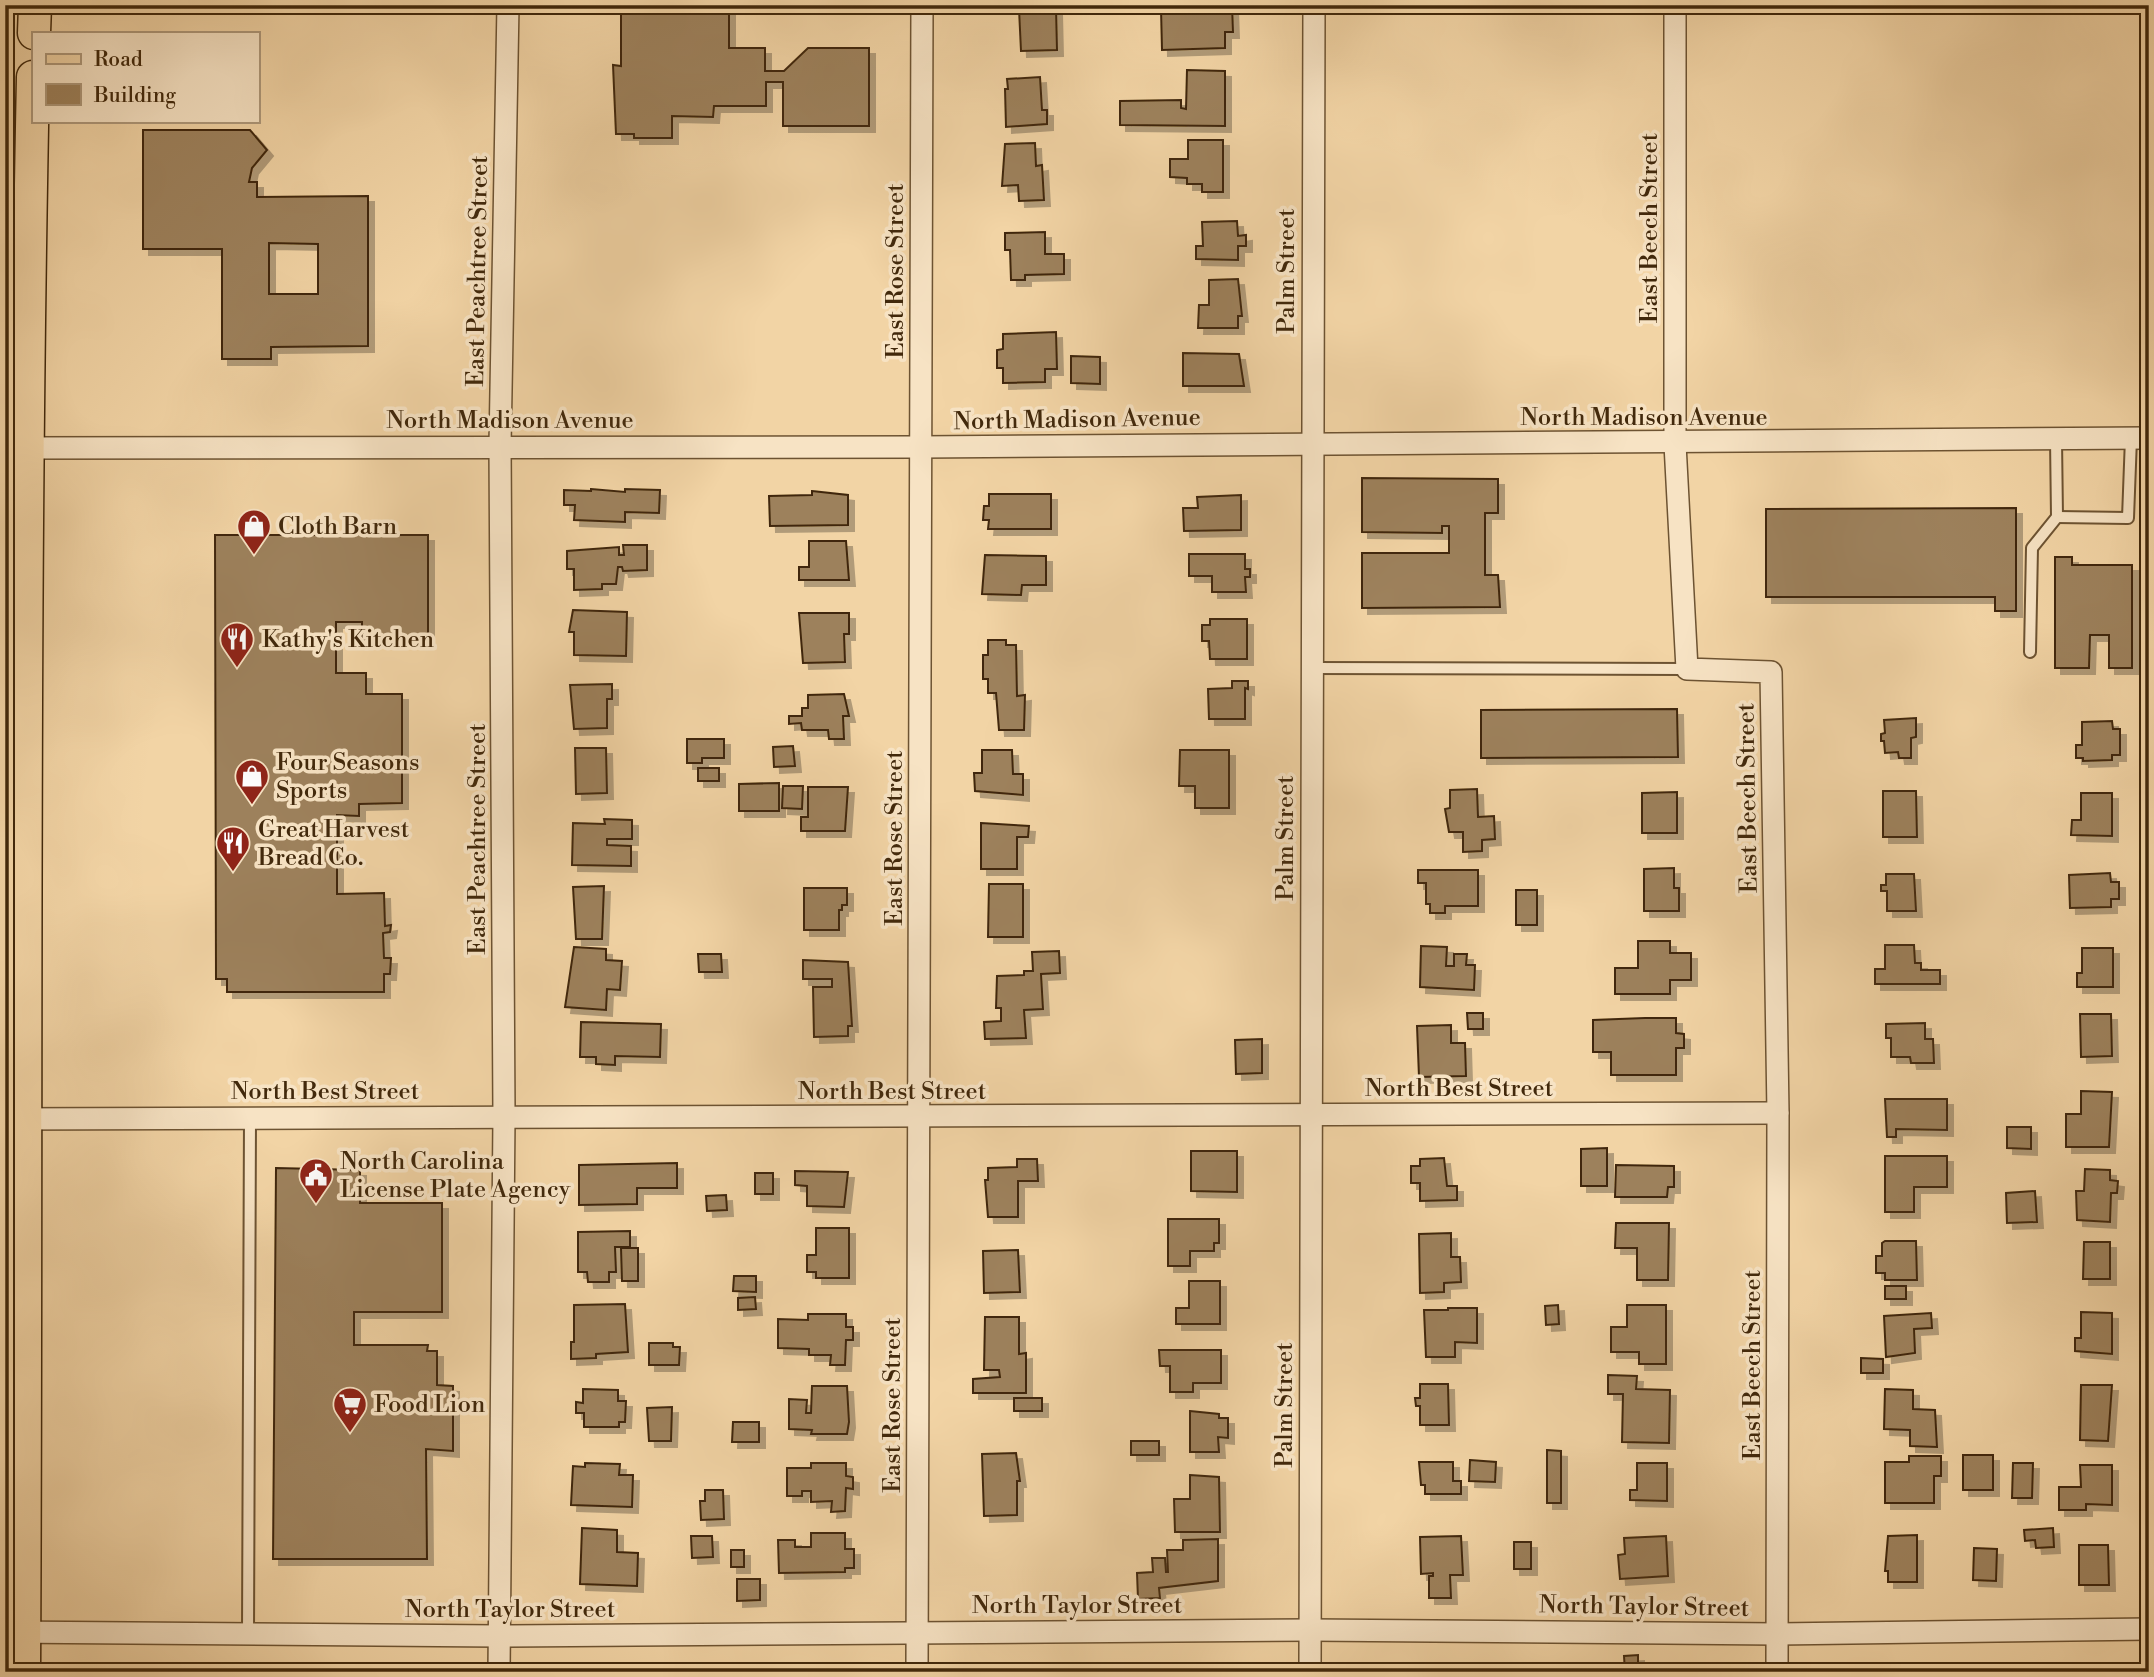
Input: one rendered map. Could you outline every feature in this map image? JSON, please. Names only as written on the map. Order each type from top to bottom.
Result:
[{"type":"main road","points":[[34,32],[35,5]]},
{"type":"main road","points":[[24,1672],[15,1632],[21,1444],[16,1120],[15,448],[32,98]]},
{"type":"street","name":"East Peachtree Street","points":[[499,1672],[505,1115],[500,445],[508,5]]},
{"type":"street","name":"East Rose Street","points":[[917,1672],[922,5]]},
{"type":"street","name":"Palm Street","points":[[1310,1672],[1314,5]]},
{"type":"street","name":"East Beech Street","points":[[1675,5],[1675,444],[1687,669],[1771,672],[1778,1113],[1777,1672]]},
{"type":"street","name":"North Madison Avenue","points":[[15,448],[1675,444],[2140,438]]},
{"type":"street","name":"North Best Street","points":[[16,1120],[505,1115],[919,1117],[1778,1113]]},
{"type":"street","name":"North Taylor Street","points":[[15,1632],[499,1636],[1310,1630],[1777,1634],[2149,1629]]},
{"type":"lane","points":[[2057,517],[2128,518],[2140,438]]},
{"type":"lane","points":[[2030,652],[2032,548],[2057,517],[2056,439]]},
{"type":"lane","points":[[1311,668],[1687,669]]},
{"type":"lane","points":[[248,1634],[250,1118]]},
{"type":"building","points":[[621,5],[729,5],[729,48],[765,48],[765,71],[784,71],[808,48],[869,48],[869,126],[783,126],[783,82],[766,82],[766,106],[714,106],[713,117],[672,116],[672,138],[634,138],[634,134],[616,134],[613,65],[621,66]]},
{"type":"building","points":[[1210,5],[1232,5],[1233,32],[1225,32],[1225,48],[1162,50],[1161,9],[1210,8]]},
{"type":"building","points":[[1056,8],[1057,50],[1021,51],[1019,9]]},
{"type":"building","points":[[1187,70],[1225,71],[1225,126],[1120,125],[1120,101],[1181,100],[1181,108],[1186,109]]},
{"type":"building","points":[[1040,77],[1042,110],[1047,110],[1047,124],[1006,127],[1007,79]]},
{"type":"building","points":[[143,130],[250,130],[267,150],[252,168],[249,182],[257,182],[257,197],[368,196],[368,346],[271,347],[271,359],[222,359],[222,249],[143,249]],"holes":[[[269,243],[318,244],[318,294],[269,294]]]},
{"type":"building","points":[[1188,140],[1223,140],[1223,192],[1202,192],[1202,184],[1187,184],[1187,178],[1170,177],[1170,159],[1188,159]]},
{"type":"building","points":[[1035,143],[1036,166],[1042,165],[1044,200],[1019,201],[1018,185],[1002,186],[1005,144]]},
{"type":"building","points":[[1237,221],[1238,236],[1246,235],[1246,246],[1238,246],[1238,260],[1196,259],[1196,246],[1203,246],[1202,222]]},
{"type":"building","points":[[1045,232],[1045,254],[1064,254],[1064,274],[1025,275],[1025,280],[1011,280],[1010,250],[1005,250],[1005,233]]},
{"type":"building","points":[[1238,279],[1242,316],[1238,316],[1238,328],[1198,328],[1199,305],[1209,305],[1209,280]]},
{"type":"building","points":[[1056,332],[1057,369],[1045,369],[1045,382],[1003,383],[1003,368],[997,368],[997,350],[1003,349],[1003,334]]},
{"type":"building","points":[[1183,353],[1239,354],[1244,386],[1183,386]]},
{"type":"building","points":[[1071,356],[1100,357],[1100,384],[1071,383]]},
{"type":"building","points":[[1362,478],[1498,479],[1498,513],[1485,513],[1485,575],[1498,575],[1500,607],[1362,608],[1362,553],[1449,553],[1449,526],[1442,526],[1442,533],[1362,532]]},
{"type":"building","points":[[625,489],[660,490],[659,513],[625,512],[625,522],[574,520],[575,505],[564,505],[564,490],[625,492]]},
{"type":"building","points":[[812,491],[848,495],[848,525],[770,526],[769,496],[812,495]]},
{"type":"building","points":[[989,494],[1051,494],[1051,529],[988,529],[989,520],[983,520],[984,506],[989,506]]},
{"type":"building","points":[[1241,495],[1241,530],[1184,531],[1183,508],[1198,508],[1197,497]]},
{"type":"building","points":[[2016,508],[2016,611],[1995,611],[1995,597],[1766,597],[1766,509]]},
{"type":"building","points":[[215,535],[428,535],[428,640],[362,640],[362,622],[336,622],[336,673],[366,673],[366,694],[402,694],[402,803],[359,804],[359,816],[337,815],[337,894],[384,893],[385,926],[391,925],[390,932],[383,933],[384,958],[391,958],[390,974],[384,974],[384,992],[227,992],[227,979],[216,979]]},
{"type":"building","points":[[809,541],[846,541],[849,580],[799,580],[799,567],[809,567]]},
{"type":"building","points":[[623,545],[647,545],[647,570],[623,571],[622,567],[618,567],[616,584],[602,584],[602,589],[574,590],[574,569],[567,569],[567,551],[619,547],[619,555],[624,555]]},
{"type":"building","points":[[1189,554],[1245,554],[1245,569],[1250,569],[1250,577],[1245,577],[1246,592],[1212,592],[1212,576],[1189,576]]},
{"type":"building","points":[[985,555],[1046,556],[1046,585],[1022,585],[1021,595],[982,594]]},
{"type":"building","points":[[2055,557],[2072,557],[2072,565],[2132,565],[2132,668],[2109,668],[2109,635],[2090,635],[2089,668],[2055,668]]},
{"type":"building","points":[[573,610],[627,612],[626,656],[574,655],[574,632],[569,632]]},
{"type":"building","points":[[799,613],[849,613],[849,634],[844,634],[845,662],[803,663]]},
{"type":"building","points":[[1210,619],[1247,619],[1247,659],[1210,659],[1209,641],[1202,641],[1202,625],[1210,625]]},
{"type":"building","points":[[988,640],[1006,640],[1006,645],[1016,645],[1017,696],[1025,695],[1024,730],[999,730],[996,693],[988,693],[988,679],[983,679],[983,655],[988,655]]},
{"type":"building","points":[[1232,681],[1248,681],[1248,689],[1245,688],[1245,719],[1209,719],[1208,689],[1232,688]]},
{"type":"building","points":[[612,684],[612,699],[607,699],[607,728],[574,729],[570,685]]},
{"type":"building","points":[[844,694],[849,716],[843,716],[844,739],[829,739],[828,730],[802,730],[801,723],[789,724],[789,716],[802,716],[802,708],[808,708],[808,695]]},
{"type":"building","points":[[1677,709],[1678,757],[1481,758],[1481,710]]},
{"type":"building","points":[[1916,718],[1916,737],[1911,738],[1911,758],[1899,758],[1898,752],[1885,753],[1884,741],[1881,741],[1881,734],[1885,733],[1884,720]]},
{"type":"building","points":[[2112,721],[2113,729],[2120,729],[2120,755],[2112,755],[2112,760],[2083,761],[2083,758],[2076,758],[2076,745],[2082,745],[2082,722]]},
{"type":"building","points":[[687,739],[724,739],[724,758],[702,758],[702,763],[687,763]]},
{"type":"building","points":[[793,746],[795,766],[774,767],[773,747]]},
{"type":"building","points":[[575,748],[606,748],[607,793],[576,794]]},
{"type":"building","points":[[982,750],[1012,750],[1013,774],[1023,774],[1023,795],[975,791],[974,773],[982,773]]},
{"type":"building","points":[[1180,750],[1229,750],[1229,808],[1195,808],[1195,786],[1179,786]]},
{"type":"building","points":[[698,768],[719,768],[719,781],[698,781]]},
{"type":"building","points":[[779,783],[779,811],[739,811],[739,784]]},
{"type":"building","points":[[783,786],[803,786],[802,809],[782,808]]},
{"type":"building","points":[[808,787],[848,787],[845,831],[801,831],[801,817],[808,817]]},
{"type":"building","points":[[1477,789],[1478,817],[1494,816],[1495,839],[1482,840],[1482,851],[1463,852],[1463,832],[1449,832],[1445,809],[1450,808],[1450,790]]},
{"type":"building","points":[[1883,791],[1916,791],[1917,837],[1883,837]]},
{"type":"building","points":[[1677,792],[1677,833],[1642,833],[1642,793]]},
{"type":"building","points":[[2081,793],[2112,793],[2112,836],[2071,835],[2072,820],[2081,820]]},
{"type":"building","points":[[604,819],[632,820],[632,839],[607,839],[607,845],[631,846],[631,866],[572,865],[573,823],[605,824]]},
{"type":"building","points":[[981,823],[1029,826],[1028,837],[1017,837],[1017,869],[981,869]]},
{"type":"building","points":[[1674,868],[1674,888],[1679,888],[1679,911],[1644,911],[1644,869]]},
{"type":"building","points":[[1418,870],[1478,870],[1478,906],[1445,906],[1445,913],[1430,913],[1430,904],[1426,904],[1426,883],[1418,883]]},
{"type":"building","points":[[2110,873],[2111,882],[2119,882],[2119,899],[2111,899],[2111,907],[2070,908],[2069,875]]},
{"type":"building","points":[[1886,874],[1914,874],[1916,911],[1887,911],[1887,891],[1881,891],[1881,885],[1886,885]]},
{"type":"building","points":[[989,884],[1023,884],[1023,937],[988,937]]},
{"type":"building","points":[[604,886],[602,939],[576,939],[573,887]]},
{"type":"building","points":[[804,888],[847,888],[847,905],[842,905],[842,910],[839,910],[839,930],[804,930]]},
{"type":"building","points":[[1516,890],[1537,890],[1537,925],[1516,925]]},
{"type":"building","points":[[1638,941],[1670,941],[1670,953],[1691,953],[1691,980],[1670,980],[1670,994],[1615,994],[1615,968],[1638,968]]},
{"type":"building","points":[[1885,945],[1914,945],[1915,963],[1921,963],[1921,970],[1940,970],[1940,984],[1875,984],[1875,969],[1885,969]]},
{"type":"building","points":[[1421,946],[1447,947],[1446,966],[1454,966],[1454,954],[1467,954],[1466,965],[1475,965],[1474,990],[1420,987]]},
{"type":"building","points":[[574,947],[606,949],[606,960],[622,961],[620,990],[607,989],[606,1010],[565,1007]]},
{"type":"building","points":[[2082,948],[2113,948],[2113,987],[2077,987],[2077,973],[2082,973]]},
{"type":"building","points":[[1059,951],[1060,973],[1041,974],[1043,1009],[1024,1010],[1026,1038],[985,1039],[984,1022],[1001,1021],[1001,1008],[996,1008],[997,976],[1024,975],[1024,971],[1033,971],[1032,952]]},
{"type":"building","points":[[698,954],[721,954],[722,972],[699,972]]},
{"type":"building","points":[[803,960],[848,962],[852,1026],[848,1026],[848,1036],[814,1037],[813,987],[832,987],[832,979],[803,979]]},
{"type":"building","points":[[1467,1013],[1483,1013],[1483,1029],[1468,1029]]},
{"type":"building","points":[[2080,1014],[2111,1014],[2112,1056],[2081,1057]]},
{"type":"building","points":[[1676,1018],[1676,1033],[1684,1034],[1684,1048],[1676,1048],[1676,1075],[1611,1075],[1611,1052],[1593,1052],[1593,1020]]},
{"type":"building","points":[[581,1022],[661,1024],[660,1057],[615,1056],[615,1065],[596,1064],[596,1057],[580,1057]]},
{"type":"building","points":[[1925,1023],[1925,1039],[1933,1039],[1934,1063],[1911,1063],[1910,1057],[1891,1057],[1891,1038],[1886,1038],[1886,1024]]},
{"type":"building","points":[[1451,1025],[1451,1043],[1465,1043],[1466,1076],[1419,1077],[1417,1026]]},
{"type":"building","points":[[1262,1039],[1262,1073],[1236,1074],[1235,1040]]},
{"type":"building","points":[[2081,1091],[2112,1092],[2109,1147],[2066,1147],[2066,1114],[2081,1114]]},
{"type":"building","points":[[1885,1099],[1947,1099],[1947,1130],[1896,1129],[1896,1137],[1887,1137]]},
{"type":"building","points":[[2007,1127],[2031,1127],[2031,1149],[2007,1148]]},
{"type":"building","points":[[1607,1148],[1607,1186],[1581,1186],[1581,1149]]},
{"type":"building","points":[[1191,1151],[1237,1151],[1237,1192],[1191,1191]]},
{"type":"building","points":[[1885,1156],[1947,1156],[1947,1187],[1914,1187],[1914,1212],[1885,1212]]},
{"type":"building","points":[[1444,1158],[1447,1186],[1457,1186],[1457,1200],[1420,1201],[1420,1183],[1411,1183],[1411,1166],[1420,1166],[1420,1159]]},
{"type":"building","points":[[1017,1159],[1037,1159],[1038,1181],[1018,1181],[1018,1217],[988,1217],[985,1180],[988,1180],[988,1168],[1017,1167]]},
{"type":"building","points":[[677,1163],[677,1188],[637,1188],[637,1204],[579,1205],[579,1165]]},
{"type":"building","points":[[1616,1165],[1674,1166],[1674,1187],[1668,1187],[1667,1197],[1615,1197]]},
{"type":"building","points":[[276,1168],[360,1170],[360,1203],[442,1203],[442,1312],[354,1312],[354,1345],[428,1345],[427,1351],[437,1351],[437,1385],[453,1386],[453,1451],[426,1449],[427,1559],[273,1559]]},
{"type":"building","points":[[2085,1169],[2110,1170],[2110,1180],[2118,1181],[2117,1193],[2111,1193],[2110,1222],[2077,1220],[2076,1191],[2084,1191]]},
{"type":"building","points":[[795,1171],[848,1172],[844,1207],[807,1206],[807,1186],[795,1185]]},
{"type":"building","points":[[755,1173],[773,1173],[773,1194],[755,1194]]},
{"type":"building","points":[[2035,1191],[2037,1222],[2007,1223],[2006,1193]]},
{"type":"building","points":[[726,1195],[727,1210],[707,1211],[706,1196]]},
{"type":"building","points":[[1168,1219],[1219,1219],[1219,1243],[1214,1243],[1214,1251],[1190,1251],[1190,1266],[1168,1266]]},
{"type":"building","points":[[1616,1223],[1669,1223],[1668,1280],[1637,1280],[1637,1248],[1615,1248]]},
{"type":"building","points":[[816,1228],[849,1228],[849,1278],[816,1278],[816,1272],[807,1272],[807,1255],[816,1255]]},
{"type":"building","points":[[630,1231],[630,1247],[615,1247],[616,1272],[609,1272],[609,1282],[588,1282],[587,1272],[578,1272],[578,1232]]},
{"type":"building","points":[[1451,1233],[1451,1257],[1460,1257],[1461,1282],[1444,1283],[1444,1292],[1420,1293],[1419,1234]]},
{"type":"building","points":[[1916,1241],[1917,1280],[1885,1280],[1885,1273],[1876,1273],[1876,1256],[1882,1256],[1882,1243]]},
{"type":"building","points":[[2084,1242],[2110,1242],[2110,1279],[2083,1279]]},
{"type":"building","points":[[621,1248],[638,1248],[638,1281],[622,1281]]},
{"type":"building","points":[[1018,1250],[1020,1292],[984,1293],[983,1251]]},
{"type":"building","points":[[734,1276],[756,1276],[756,1292],[733,1291]]},
{"type":"building","points":[[1189,1281],[1220,1281],[1220,1324],[1176,1324],[1176,1308],[1189,1308]]},
{"type":"building","points":[[1885,1286],[1906,1286],[1906,1299],[1885,1299]]},
{"type":"building","points":[[755,1297],[756,1309],[738,1310],[738,1298]]},
{"type":"building","points":[[625,1304],[628,1352],[571,1359],[574,1305]]},
{"type":"building","points":[[1558,1305],[1559,1324],[1546,1325],[1545,1306]]},
{"type":"building","points":[[1627,1305],[1666,1305],[1666,1364],[1639,1364],[1639,1352],[1611,1352],[1611,1327],[1627,1327]]},
{"type":"building","points":[[1477,1308],[1477,1343],[1455,1342],[1455,1357],[1426,1357],[1424,1310]]},
{"type":"building","points":[[2081,1312],[2112,1313],[2112,1354],[2075,1351],[2075,1338],[2081,1338]]},
{"type":"building","points":[[1931,1313],[1932,1328],[1914,1329],[1915,1353],[1886,1357],[1884,1316]]},
{"type":"building","points":[[808,1314],[846,1314],[846,1327],[853,1327],[853,1340],[846,1340],[845,1365],[830,1365],[831,1355],[809,1355],[809,1349],[778,1348],[778,1319],[808,1320]]},
{"type":"building","points":[[985,1317],[1019,1317],[1019,1354],[1026,1353],[1026,1393],[973,1393],[973,1379],[1000,1377],[999,1370],[984,1370]]},
{"type":"building","points":[[649,1343],[673,1343],[673,1347],[680,1347],[679,1365],[649,1365]]},
{"type":"building","points":[[1159,1350],[1221,1350],[1221,1383],[1193,1383],[1193,1392],[1170,1392],[1170,1366],[1160,1366]]},
{"type":"building","points":[[1861,1358],[1883,1359],[1883,1373],[1861,1373]]},
{"type":"building","points":[[1608,1375],[1637,1376],[1636,1389],[1670,1390],[1669,1443],[1622,1442],[1623,1394],[1608,1394]]},
{"type":"building","points":[[1420,1384],[1448,1384],[1449,1425],[1420,1425],[1420,1406],[1416,1406],[1415,1398],[1420,1398]]},
{"type":"building","points":[[2081,1385],[2112,1385],[2108,1441],[2080,1440]]},
{"type":"building","points":[[812,1386],[847,1386],[847,1434],[811,1434],[812,1430],[789,1429],[789,1399],[807,1400],[806,1413],[811,1413]]},
{"type":"building","points":[[583,1389],[618,1390],[618,1401],[626,1401],[625,1422],[619,1422],[619,1427],[584,1427],[584,1413],[576,1413],[576,1402],[583,1403]]},
{"type":"building","points":[[1885,1389],[1913,1390],[1913,1409],[1935,1410],[1937,1447],[1910,1446],[1910,1430],[1884,1429]]},
{"type":"building","points":[[1014,1398],[1042,1398],[1042,1411],[1014,1411]]},
{"type":"building","points":[[672,1407],[671,1441],[649,1441],[647,1408]]},
{"type":"building","points":[[1190,1411],[1219,1414],[1219,1418],[1228,1418],[1228,1438],[1218,1437],[1219,1452],[1190,1452]]},
{"type":"building","points":[[733,1422],[759,1422],[759,1442],[732,1442]]},
{"type":"building","points":[[1131,1441],[1159,1441],[1159,1455],[1131,1455]]},
{"type":"building","points":[[1547,1450],[1561,1451],[1561,1503],[1547,1503]]},
{"type":"building","points":[[1016,1453],[1020,1481],[1017,1481],[1017,1515],[984,1516],[982,1454]]},
{"type":"building","points":[[1963,1455],[1993,1455],[1993,1490],[1963,1490]]},
{"type":"building","points":[[1909,1456],[1941,1456],[1941,1476],[1934,1476],[1934,1503],[1885,1503],[1885,1462],[1909,1462]]},
{"type":"building","points":[[1470,1460],[1496,1462],[1495,1482],[1469,1481]]},
{"type":"building","points":[[1419,1462],[1453,1462],[1453,1481],[1461,1481],[1461,1494],[1425,1494],[1425,1485],[1421,1485]]},
{"type":"building","points":[[585,1463],[620,1464],[619,1475],[633,1475],[632,1507],[571,1505],[573,1466],[585,1467]]},
{"type":"building","points":[[811,1463],[846,1463],[846,1476],[853,1477],[853,1489],[846,1488],[845,1511],[831,1512],[832,1501],[811,1502],[811,1491],[802,1491],[802,1496],[787,1496],[787,1468],[811,1468]]},
{"type":"building","points":[[1637,1463],[1667,1463],[1667,1501],[1630,1500],[1630,1490],[1637,1490]]},
{"type":"building","points":[[2013,1463],[2033,1463],[2032,1498],[2012,1498]]},
{"type":"building","points":[[2080,1465],[2112,1465],[2112,1505],[2086,1504],[2086,1510],[2059,1510],[2059,1487],[2081,1487]]},
{"type":"building","points":[[1190,1475],[1219,1477],[1220,1532],[1175,1532],[1174,1499],[1190,1499]]},
{"type":"building","points":[[705,1490],[723,1490],[724,1519],[701,1520],[700,1501],[705,1501]]},
{"type":"building","points":[[582,1528],[617,1530],[617,1552],[638,1553],[637,1586],[580,1584]]},
{"type":"building","points":[[2053,1528],[2054,1547],[2036,1548],[2035,1540],[2025,1541],[2024,1530]]},
{"type":"building","points":[[811,1533],[845,1533],[845,1549],[854,1549],[854,1568],[845,1568],[845,1572],[779,1573],[778,1540],[795,1540],[795,1547],[811,1547]]},
{"type":"building","points":[[1917,1535],[1917,1582],[1888,1582],[1888,1571],[1885,1571],[1888,1536]]},
{"type":"building","points":[[691,1536],[712,1536],[713,1557],[692,1558]]},
{"type":"building","points":[[1461,1536],[1463,1575],[1450,1575],[1451,1598],[1429,1598],[1429,1576],[1433,1576],[1433,1573],[1421,1574],[1420,1537]]},
{"type":"building","points":[[1666,1536],[1668,1576],[1620,1579],[1618,1555],[1625,1554],[1624,1538]]},
{"type":"building","points":[[1218,1539],[1218,1581],[1159,1588],[1160,1598],[1138,1599],[1137,1573],[1153,1572],[1152,1558],[1165,1558],[1168,1572],[1167,1550],[1183,1550],[1183,1540]]},
{"type":"building","points":[[1514,1542],[1531,1542],[1531,1569],[1514,1569]]},
{"type":"building","points":[[2079,1545],[2108,1545],[2109,1585],[2079,1585]]},
{"type":"building","points":[[1974,1548],[1997,1549],[1996,1581],[1973,1580]]},
{"type":"building","points":[[731,1550],[744,1550],[744,1567],[731,1567]]},
{"type":"building","points":[[737,1579],[760,1579],[760,1600],[737,1601]]},
{"type":"building","points":[[1638,1655],[1638,1672],[1625,1672],[1624,1656]]},
{"type":"place","name":"Cloth Barn","points":[[254,556]]},
{"type":"place","name":"Kathy's Kitchen","points":[[237,669]]},
{"type":"place","name":"Four Seasons Sports","points":[[252,806]]},
{"type":"place","name":"Great Harvest Bread Co.","points":[[233,873]]},
{"type":"place","name":"North Carolina License Plate Agency","points":[[316,1205]]},
{"type":"place","name":"Food Lion","points":[[350,1434]]}]
